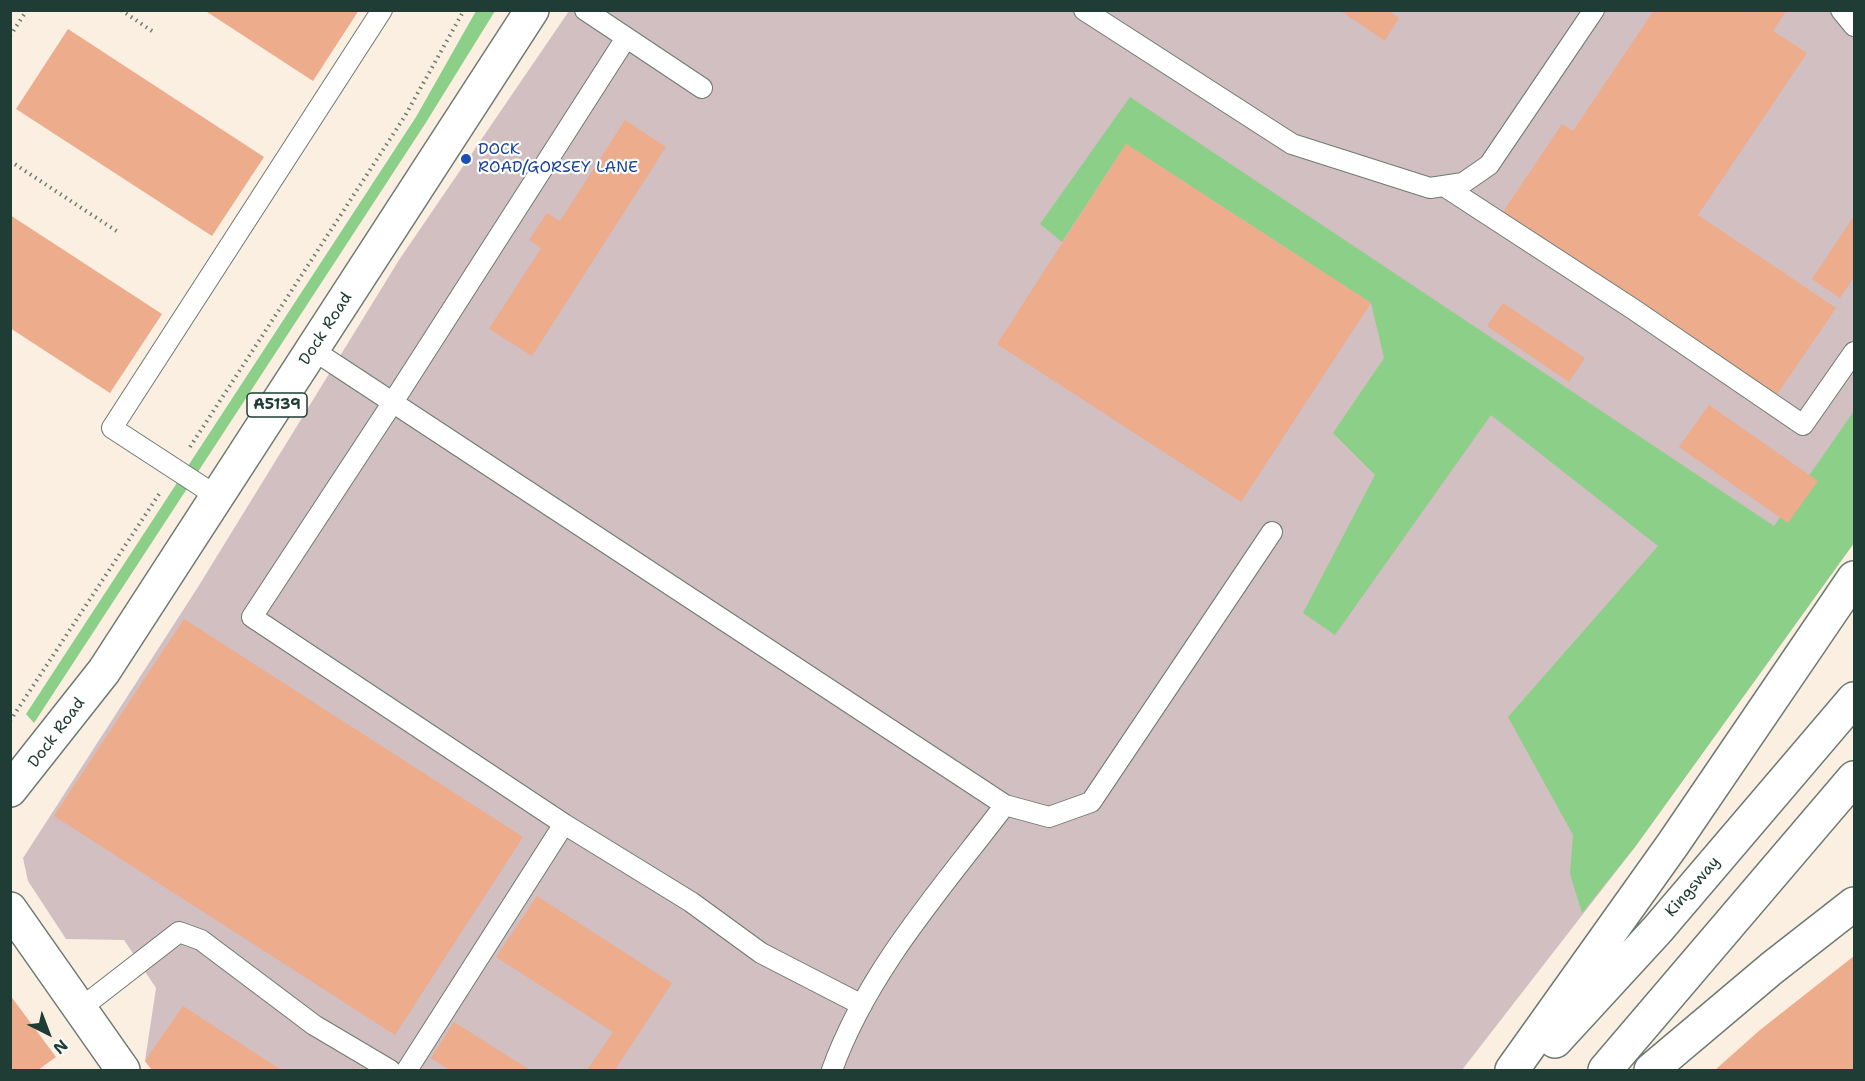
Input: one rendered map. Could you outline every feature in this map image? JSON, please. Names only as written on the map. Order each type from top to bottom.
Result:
[{"type":"main road","name":"Dock Road","points":[[10,790],[104,671],[532,10]]},
{"type":"main road","points":[[1512,1071],[1673,844],[1854,578]]},
{"type":"main road","name":"Kingsway","points":[[1527,1071],[1658,929],[1854,699]]},
{"type":"main road","points":[[1605,1071],[1854,778]]},
{"type":"main road","points":[[1651,1071],[1772,968],[1854,903]]},
{"type":"main road","points":[[10,909],[123,1071]]},
{"type":"lane","points":[[218,497],[112,428],[382,10]]},
{"type":"lane","points":[[585,10],[702,88]]},
{"type":"lane","points":[[1084,10],[1292,144],[1430,188],[1463,183],[1489,165],[1594,10]]},
{"type":"lane","points":[[1841,10],[1854,26]]},
{"type":"lane","points":[[626,38],[252,617],[564,824],[691,902],[761,953],[862,1005]]},
{"type":"lane","points":[[1444,186],[1633,309],[1803,425],[1854,352]]},
{"type":"lane","points":[[313,350],[1005,805],[1049,817],[1091,802],[1272,532]]},
{"type":"lane","points":[[832,1071],[843,1039],[885,965],[1005,805]]},
{"type":"lane","points":[[407,1071],[564,824]]},
{"type":"lane","points":[[81,1008],[179,932],[201,940],[315,1024],[390,1071]]},
{"type":"path","points":[[10,36],[27,10]]},
{"type":"path","points":[[121,10],[152,31]]},
{"type":"path","points":[[10,721],[405,116],[464,10]]},
{"type":"path","points":[[10,161],[118,232]]},
{"type":"shaded area","points":[[569,11],[1854,11],[1854,543],[1635,847],[1462,1070],[152,1070],[145,1061],[156,988],[124,940],[66,939],[28,881],[23,858],[198,587],[399,260]]},
{"type":"green space","points":[[476,11],[495,11],[425,124],[34,723],[26,714],[416,117]]},
{"type":"green space","points":[[1130,97],[1774,526],[1854,411],[1854,543],[1635,847],[1582,913],[1570,874],[1573,835],[1508,717],[1658,546],[1491,415],[1335,635],[1303,613],[1375,475],[1333,433],[1384,358],[1371,303],[1126,144],[1062,242],[1040,224]]},
{"type":"building","points":[[204,10],[359,10],[313,81]]},
{"type":"building","points":[[1339,10],[1387,10],[1399,18],[1385,41]]},
{"type":"building","points":[[1654,10],[1744,10],[1749,13],[1751,10],[1787,10],[1773,31],[1807,53],[1698,215],[1836,308],[1776,396],[1503,212],[1562,124],[1573,131]]},
{"type":"building","points":[[68,29],[264,157],[212,236],[16,109]]},
{"type":"building","points":[[625,120],[666,147],[532,356],[489,329],[541,248],[529,240],[547,213],[560,221]]},
{"type":"building","points":[[1126,144],[1371,303],[1241,502],[997,344]]},
{"type":"building","points":[[10,215],[162,314],[110,393],[10,328]]},
{"type":"building","points":[[1854,216],[1854,277],[1840,298],[1812,279]]},
{"type":"building","points":[[1503,303],[1585,358],[1569,382],[1487,326]]},
{"type":"building","points":[[1709,405],[1818,481],[1788,523],[1679,447]]},
{"type":"building","points":[[184,619],[523,837],[395,1035],[54,816]]},
{"type":"building","points":[[537,896],[672,983],[615,1070],[587,1070],[613,1032],[496,957]]},
{"type":"building","points":[[1854,956],[1854,1070],[1715,1070],[1760,1030]]},
{"type":"building","points":[[10,995],[56,1057],[38,1070],[10,1070]]},
{"type":"building","points":[[183,1006],[281,1070],[152,1070],[145,1061]]},
{"type":"building","points":[[454,1022],[530,1070],[450,1070],[431,1058]]},
{"type":"place","name":"DOCK ROAD/GORSEY LANE","points":[[466,159]]}]
